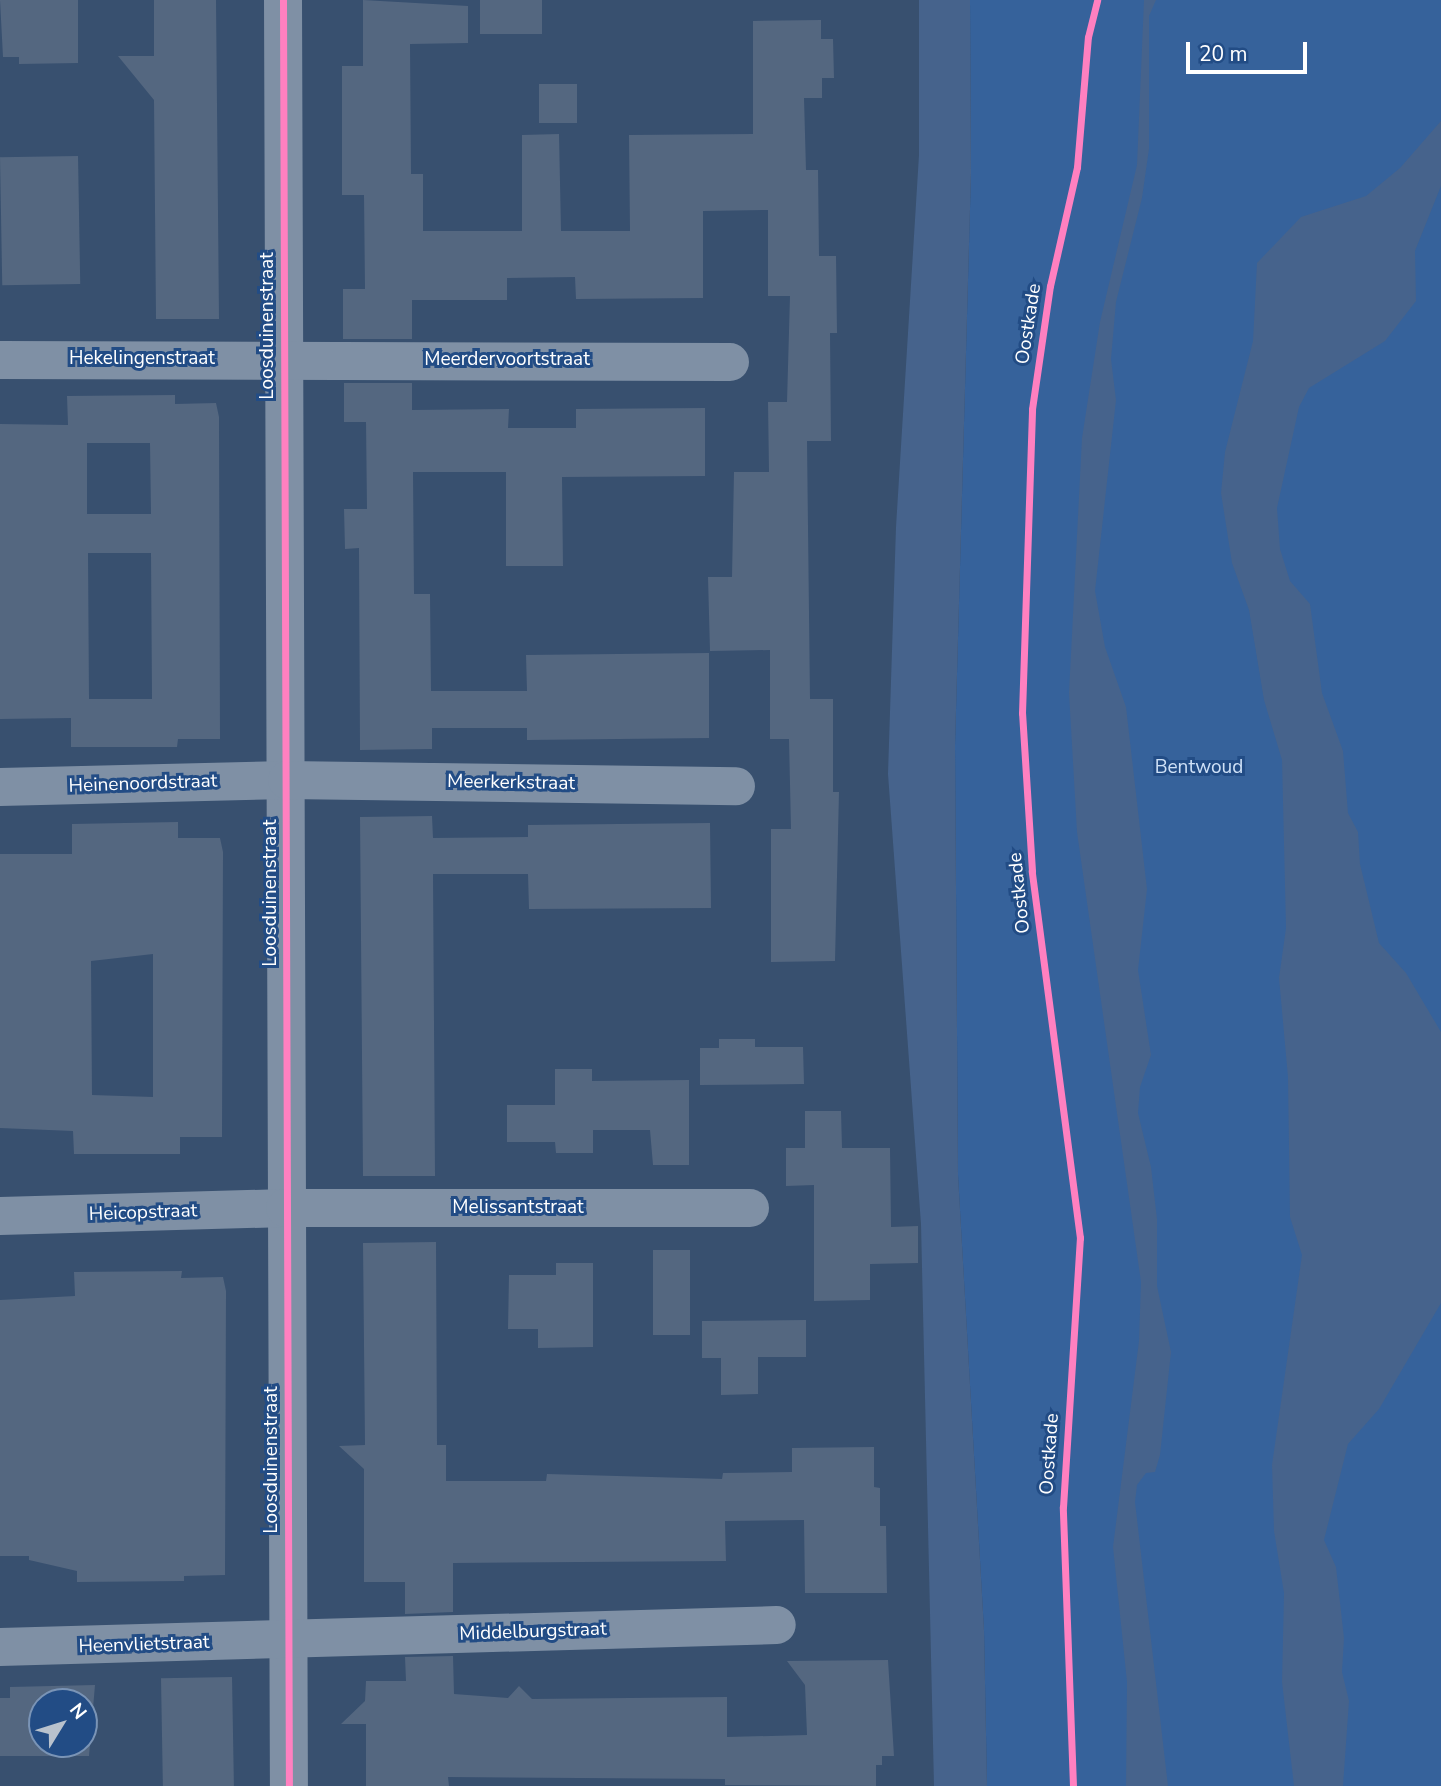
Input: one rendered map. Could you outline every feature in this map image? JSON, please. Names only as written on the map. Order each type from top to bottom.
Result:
[{"type":"street","name":"Loosduinenstraat","points":[[283,0],[289,1786]]},
{"type":"street","name":"Hekelingenstraat","points":[[0,360],[283,358]]},
{"type":"street","name":"Meerdervoortstraat","points":[[283,358],[730,362]]},
{"type":"street","name":"Meerkerkstraat","points":[[287,780],[736,786]]},
{"type":"street","name":"Heinenoordstraat","points":[[0,787],[287,780]]},
{"type":"street","name":"Melissantstraat","points":[[285,1208],[750,1208]]},
{"type":"street","name":"Heicopstraat","points":[[0,1216],[285,1208]]},
{"type":"street","name":"Middelburgstraat","points":[[289,1640],[777,1625]]},
{"type":"street","name":"Heenvlietstraat","points":[[0,1647],[289,1640]]},
{"type":"green space","name":"Bentwoud","points":[[970,0],[1441,0],[1441,1786],[987,1786],[984,1630],[958,1175],[955,746],[971,173]]},
{"type":"shaded area","points":[[919,0],[970,0],[971,173],[955,746],[958,1175],[984,1630],[987,1786],[934,1786],[921,1224],[888,774],[896,527],[919,155]]},
{"type":"shaded area","points":[[1144,0],[1156,0],[1149,16],[1149,149],[1142,198],[1116,302],[1111,359],[1116,400],[1095,591],[1105,647],[1126,707],[1147,889],[1138,970],[1151,1055],[1140,1087],[1138,1113],[1151,1167],[1157,1219],[1157,1286],[1171,1352],[1160,1455],[1155,1472],[1146,1473],[1137,1485],[1135,1502],[1168,1786],[1126,1786],[1127,1682],[1113,1547],[1139,1341],[1141,1282],[1077,832],[1069,693],[1082,438],[1100,322],[1137,165]]},
{"type":"shaded area","points":[[1441,121],[1441,186],[1415,251],[1416,301],[1385,341],[1309,388],[1299,407],[1277,508],[1280,549],[1290,581],[1310,604],[1322,693],[1343,751],[1348,813],[1358,832],[1360,864],[1379,943],[1406,973],[1441,1032],[1441,1303],[1379,1409],[1348,1444],[1324,1540],[1336,1567],[1344,1638],[1342,1672],[1349,1701],[1343,1786],[1294,1786],[1282,1682],[1284,1593],[1274,1531],[1272,1465],[1302,1255],[1290,1217],[1288,1077],[1279,978],[1286,928],[1282,760],[1264,700],[1249,610],[1232,563],[1221,493],[1225,452],[1253,341],[1257,263],[1301,217],[1366,196],[1400,168]]},
{"type":"building","points":[[0,0],[78,0],[78,63],[19,64],[19,57],[3,57]]},
{"type":"building","points":[[154,0],[216,0],[219,319],[156,319],[154,100],[118,56],[154,56]]},
{"type":"building","points":[[363,0],[468,6],[468,43],[410,44],[411,174],[423,174],[423,231],[522,231],[522,135],[559,134],[561,231],[630,231],[629,135],[753,134],[753,21],[821,20],[821,39],[833,39],[834,78],[822,78],[822,98],[804,98],[806,170],[818,170],[819,256],[836,256],[837,333],[830,333],[831,441],[807,441],[810,699],[833,699],[833,792],[839,792],[835,961],[771,962],[771,829],[791,829],[789,739],[770,739],[770,650],[710,651],[708,577],[732,577],[734,472],[769,472],[768,402],[787,402],[790,296],[768,296],[768,210],[703,211],[703,298],[576,299],[575,277],[507,278],[507,300],[412,300],[412,339],[343,339],[343,289],[365,289],[364,195],[342,195],[342,66],[363,66]]},
{"type":"building","points":[[480,0],[542,0],[542,34],[480,34]]},
{"type":"building","points":[[539,84],[577,84],[577,123],[539,123]]},
{"type":"building","points":[[78,156],[80,284],[2,285],[0,157]]},
{"type":"building","points":[[344,383],[412,383],[412,410],[509,409],[508,428],[576,428],[576,409],[705,408],[705,476],[562,477],[563,566],[506,566],[506,472],[413,472],[414,594],[430,594],[431,691],[527,691],[526,655],[709,653],[709,738],[527,740],[527,728],[432,728],[432,749],[360,750],[359,548],[345,549],[344,509],[367,509],[366,422],[344,422]]},
{"type":"building","points":[[175,395],[175,404],[216,403],[219,417],[220,739],[178,739],[177,747],[71,747],[71,718],[0,719],[0,424],[68,425],[67,396]],"holes":[[[87,443],[150,443],[151,514],[87,514]],[[88,553],[151,553],[152,699],[89,699]]]},
{"type":"building","points":[[432,816],[433,838],[528,837],[528,825],[710,823],[711,908],[529,909],[528,874],[433,874],[435,1176],[363,1176],[360,817]]},
{"type":"building","points":[[178,822],[178,838],[220,838],[223,852],[222,1137],[180,1137],[180,1154],[74,1154],[73,1131],[0,1128],[0,854],[72,854],[72,824]],"holes":[[[153,954],[153,1097],[92,1095],[91,961]]]},
{"type":"building","points":[[719,1039],[755,1039],[755,1047],[803,1047],[804,1084],[700,1085],[700,1048],[719,1048]]},
{"type":"building","points":[[555,1069],[592,1069],[592,1081],[689,1080],[689,1165],[653,1165],[650,1130],[593,1130],[593,1153],[556,1153],[555,1142],[507,1142],[507,1105],[555,1105]]},
{"type":"building","points":[[805,1111],[841,1111],[842,1148],[890,1148],[891,1227],[918,1226],[918,1263],[870,1264],[870,1300],[814,1301],[814,1185],[786,1186],[786,1148],[805,1148]]},
{"type":"building","points":[[436,1242],[437,1445],[446,1445],[446,1481],[546,1481],[547,1474],[722,1479],[723,1473],[792,1472],[792,1448],[874,1447],[874,1487],[880,1488],[880,1526],[886,1526],[887,1593],[805,1593],[804,1520],[725,1521],[726,1561],[453,1563],[453,1612],[405,1614],[405,1582],[364,1582],[364,1469],[339,1446],[365,1445],[363,1243]]},
{"type":"building","points":[[653,1250],[690,1250],[690,1335],[653,1335]]},
{"type":"building","points":[[556,1263],[593,1263],[593,1347],[538,1348],[538,1329],[508,1329],[509,1275],[556,1275]]},
{"type":"building","points":[[182,1271],[181,1278],[223,1277],[226,1291],[225,1575],[184,1576],[184,1581],[77,1582],[77,1571],[29,1560],[29,1556],[0,1556],[0,1300],[75,1296],[74,1272]]},
{"type":"building","points":[[806,1320],[806,1357],[758,1357],[758,1394],[721,1395],[721,1358],[702,1358],[702,1321]]},
{"type":"building","points":[[453,1656],[454,1694],[508,1698],[519,1686],[532,1699],[727,1697],[727,1737],[807,1735],[805,1685],[787,1661],[888,1660],[894,1756],[882,1756],[882,1765],[876,1765],[876,1786],[725,1785],[725,1779],[448,1777],[449,1786],[366,1786],[366,1724],[341,1724],[365,1701],[366,1681],[406,1681],[405,1657]]},
{"type":"building","points":[[232,1677],[234,1786],[163,1786],[161,1678]]},
{"type":"building","points":[[95,1685],[95,1688],[28,1688],[28,1756],[0,1756],[0,1698],[10,1698],[10,1687]]},
{"type":"cycle path","points":[[283,0],[289,1786]]},
{"type":"cycle path","name":"Oostkade","points":[[1073,1786],[1063,1507],[1080,1238],[1032,871],[1022,713],[1032,409],[1050,286],[1077,167],[1088,37],[1097,0]]}]
